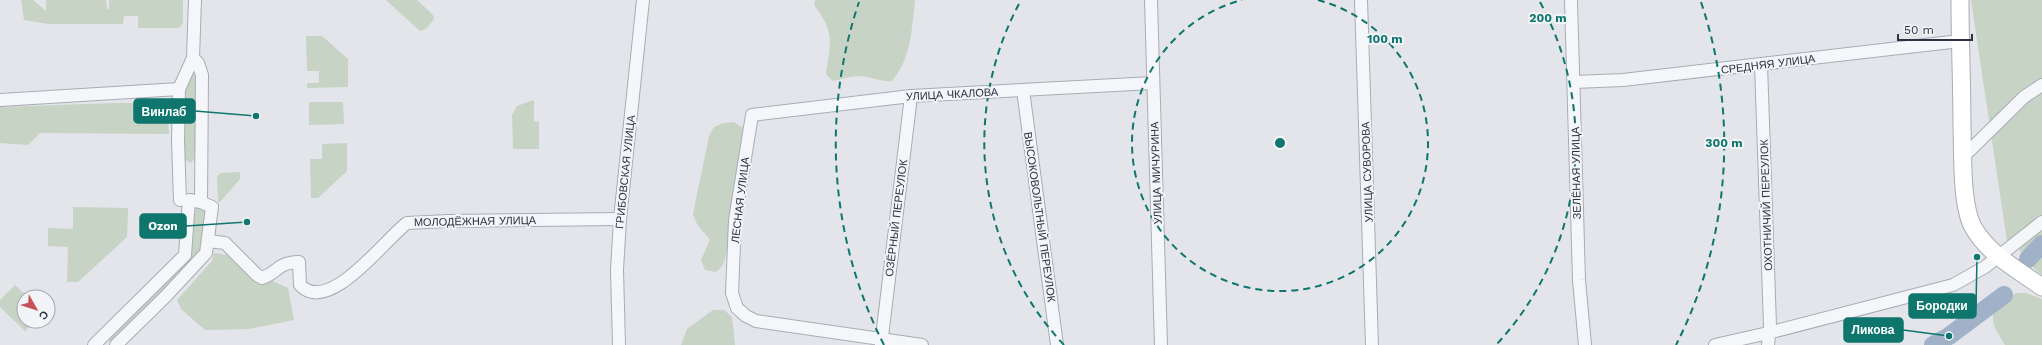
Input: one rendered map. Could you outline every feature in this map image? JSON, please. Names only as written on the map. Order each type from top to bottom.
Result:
[{"type":"street","points":[[94,345],[185,255],[184,200],[179,162],[179,89],[193,58],[195,0]]},
{"type":"street","name":"ГРИБОВСКАЯ УЛИЦА","points":[[620,345],[617,270],[620,219],[643,0]]},
{"type":"street","name":"УЛИЦА МИЧУРИНА","points":[[1151,0],[1161,345]]},
{"type":"street","name":"УЛИЦА СУВОРОВА","points":[[1362,0],[1372,345]]},
{"type":"street","name":"ЗЕЛЁНАЯ УЛИЦА","points":[[1571,0],[1579,280],[1585,345]]},
{"type":"street","points":[[1960,0],[1963,157],[1968,212],[1973,227],[1983,240],[1999,256],[2042,287]]},
{"type":"street","name":"СРЕДНЯЯ УЛИЦА","points":[[1574,82],[1624,80],[1960,41]]},
{"type":"street","points":[[193,58],[198,63],[202,75],[201,202]]},
{"type":"street","name":"ОХОТНИЧИЙ ПЕРЕУЛОК","points":[[1761,65],[1770,326],[1768,339]]},
{"type":"street","name":"УЛИЦА ЧКАЛОВА","points":[[752,115],[911,96],[1153,83]]},
{"type":"street","points":[[1963,157],[2024,97],[2042,85]]},
{"type":"street","points":[[0,100],[179,89]]},
{"type":"street","name":"ВЫСОКОВОЛЬТНЫЙ ПЕРЕУЛОК","points":[[1023,90],[1056,345]]},
{"type":"street","name":"ОЗЁРНЫЙ ПЕРЕУЛОК","points":[[881,342],[911,96]]},
{"type":"street","name":"ЛЕСНАЯ УЛИЦА","points":[[752,115],[735,220],[732,293],[737,308],[746,316],[756,321],[881,342]]},
{"type":"street","points":[[116,345],[165,298],[206,254],[212,207],[201,202],[184,200]]},
{"type":"street","name":"МОЛОДЁЖНАЯ УЛИЦА","points":[[208,241],[225,243],[257,275],[262,278],[270,276],[283,264],[299,262],[300,285],[305,291],[314,293],[323,292],[356,272],[407,223],[448,221],[620,219]]},
{"type":"street","points":[[1715,345],[1768,339],[1954,285],[1969,277],[1999,256],[2042,222]]},
{"type":"street","points":[[881,342],[922,345]]},
{"type":"green space","points":[[21,0],[33,0],[46,11],[46,0],[106,0],[107,9],[109,9],[109,0],[183,0],[183,23],[179,28],[138,28],[138,16],[124,16],[123,24],[48,24],[24,20]]},
{"type":"green space","points":[[386,0],[417,0],[433,15],[434,19],[426,29],[420,31]]},
{"type":"green space","points":[[815,0],[915,0],[910,43],[903,63],[892,81],[884,81],[861,76],[833,81],[826,74],[830,37],[821,15],[814,5]]},
{"type":"green space","points":[[1971,0],[2042,0],[2042,215],[2007,241]]},
{"type":"green space","points":[[306,36],[322,36],[348,59],[348,87],[307,88],[307,83],[319,83],[319,71],[307,71]]},
{"type":"green space","points":[[194,74],[197,76],[195,158],[191,163],[184,159],[183,114],[186,89],[189,80]]},
{"type":"green space","points":[[534,100],[534,121],[539,122],[539,149],[513,149],[512,115],[517,106]]},
{"type":"green space","points":[[309,102],[343,102],[344,124],[309,125]]},
{"type":"green space","points":[[157,103],[159,117],[168,118],[169,134],[40,133],[28,145],[0,143],[0,107]]},
{"type":"green space","points":[[734,122],[743,128],[726,255],[723,265],[716,272],[705,270],[701,260],[710,240],[697,224],[693,214],[709,136],[714,127],[724,123]]},
{"type":"green space","points":[[347,143],[347,171],[318,198],[311,198],[310,159],[322,159],[322,144]]},
{"type":"green space","points":[[240,172],[240,179],[220,202],[218,202],[217,177],[221,173]]},
{"type":"green space","points":[[192,206],[200,206],[208,210],[202,252],[112,344],[106,337],[188,256]]},
{"type":"green space","points":[[73,207],[128,208],[127,237],[78,282],[67,282],[68,247],[48,246],[48,228],[73,229]]},
{"type":"green space","points":[[2042,230],[2042,275],[2025,260],[2017,245]]},
{"type":"green space","points":[[214,253],[227,255],[257,283],[270,280],[288,288],[294,320],[249,329],[205,330],[181,309],[177,300],[212,261]]},
{"type":"green space","points":[[15,285],[19,289],[16,289],[16,322],[0,307],[0,300]]},
{"type":"green space","points":[[2016,293],[2026,293],[2042,299],[2042,345],[2005,345],[1994,325],[1993,315],[1998,303],[2008,300]]},
{"type":"green space","points":[[713,310],[724,310],[732,317],[735,345],[681,345],[687,329]]},
{"type":"waterway","points":[[2028,259],[2042,244]]},
{"type":"waterway","points":[[1933,345],[1949,336],[2004,295]]},
{"type":"place","name":"Винлаб","points":[[256,116]]},
{"type":"place","name":"Ozon","points":[[247,222]]},
{"type":"place","name":"Бородки","points":[[1977,257]]},
{"type":"place","name":"Ликова","points":[[1949,336]]}]
